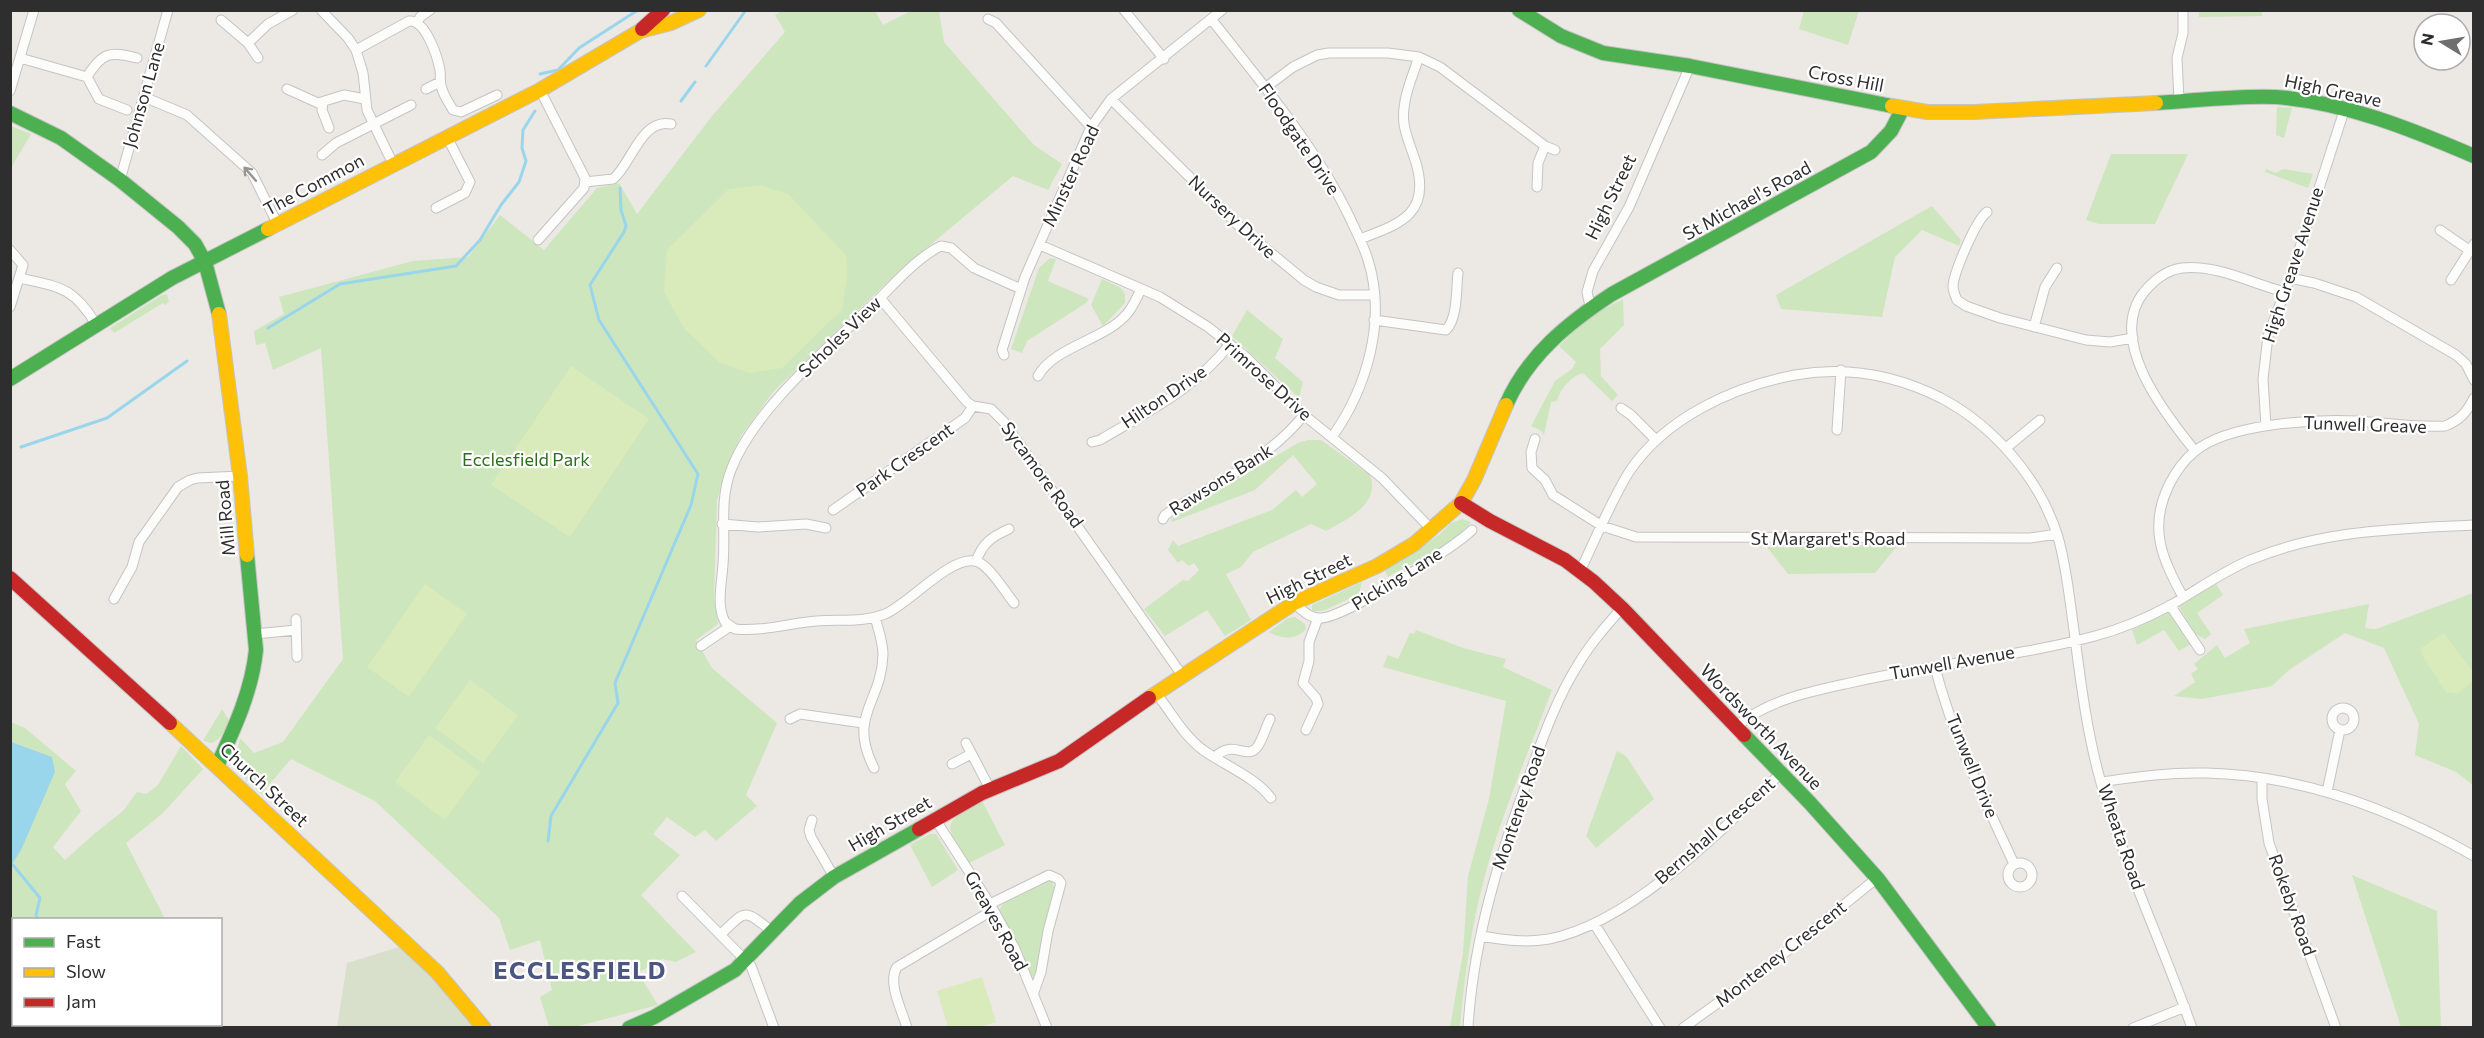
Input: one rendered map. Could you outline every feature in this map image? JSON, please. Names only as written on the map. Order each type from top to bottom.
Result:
[{"type":"main road","name":"The Common","points":[[10,379],[172,278],[540,90],[640,31],[663,10]]},
{"type":"main road","name":"The Common","points":[[640,31],[671,23],[699,10]]},
{"type":"main road","name":"Cross Hill","points":[[1519,10],[1561,36],[1593,50],[1690,66],[1903,108],[1946,113],[2179,100]]},
{"type":"main road","name":"High Greave","points":[[2179,100],[2274,97],[2306,100],[2345,108],[2390,122],[2474,156]]},
{"type":"main road","name":"St Michael's Road","points":[[1590,306],[1871,152],[1891,131],[1903,108]]},
{"type":"main road","name":"Mill Road","points":[[10,113],[61,138],[120,180],[178,227],[195,244],[205,262],[218,305],[240,476],[256,661],[235,725],[217,766]]},
{"type":"main road","name":"High Street","points":[[629,1028],[673,1007],[735,970],[800,903],[834,877],[990,789],[1059,761],[1182,675],[1294,603],[1377,566],[1432,530],[1461,503],[1474,480],[1510,398],[1527,370],[1552,339],[1590,306]]},
{"type":"main road","name":"Wordsworth Avenue","points":[[1461,503],[1492,524],[1534,544],[1580,571],[1621,609],[1781,773],[1877,878],[1932,948],[1989,1028]]},
{"type":"main road","name":"Church Street","points":[[10,578],[217,766],[437,972],[484,1028]]},
{"type":"street","name":"Johnson Lane","points":[[120,180],[168,10]]},
{"type":"street","points":[[248,43],[268,24],[292,10]]},
{"type":"street","points":[[321,10],[348,38],[356,50],[363,73],[365,99],[373,124],[393,164]]},
{"type":"street","points":[[418,22],[420,17],[430,10]]},
{"type":"street","points":[[1124,10],[1164,59]]},
{"type":"street","name":"Minster Road","points":[[1004,355],[1002,351],[1021,289],[1091,128],[1112,99],[1222,10]]},
{"type":"street","points":[[2179,100],[2177,58],[2183,33],[2183,10]]},
{"type":"street","points":[[11,86],[33,11]]},
{"type":"street","points":[[988,19],[996,23],[1091,128]]},
{"type":"street","points":[[221,20],[248,43],[258,58]]},
{"type":"street","name":"Floodgate Drive","points":[[1212,20],[1323,168],[1360,239],[1369,262],[1374,295],[1371,348],[1361,387],[1332,437]]},
{"type":"street","points":[[356,50],[409,21],[418,22]]},
{"type":"street","points":[[418,22],[431,43],[440,70],[442,92],[453,110],[456,112],[497,95]]},
{"type":"street","points":[[1265,88],[1293,67],[1323,54],[1356,52],[1419,57],[1440,67],[1545,146],[1555,150]]},
{"type":"street","points":[[87,77],[103,56],[110,53],[137,58]]},
{"type":"street","points":[[1360,239],[1409,216],[1418,202],[1419,180],[1404,123],[1408,93],[1419,57]]},
{"type":"street","points":[[20,58],[87,77],[99,99],[127,110]]},
{"type":"street","name":"High Street","points":[[1590,306],[1587,292],[1593,271],[1629,207],[1690,66]]},
{"type":"street","points":[[426,89],[440,81]]},
{"type":"street","points":[[286,89],[308,100],[323,102],[335,96],[344,95],[365,99]]},
{"type":"street","points":[[538,240],[584,188],[585,182],[577,160],[540,90]]},
{"type":"street","points":[[144,98],[187,115],[252,173],[278,225]]},
{"type":"street","name":"Nursery Drive","points":[[1112,99],[1242,229],[1304,280],[1316,287],[1340,295],[1374,295]]},
{"type":"street","points":[[323,102],[322,110],[329,128]]},
{"type":"street","points":[[322,155],[336,142],[411,105]]},
{"type":"street","name":"High Greave Avenue","points":[[2266,426],[2263,379],[2268,336],[2290,278],[2345,108]]},
{"type":"street","points":[[585,182],[613,179],[624,167],[633,148],[644,135],[657,126],[671,124]]},
{"type":"street","points":[[436,208],[465,193],[470,182],[447,137]]},
{"type":"street","points":[[1537,187],[1538,164],[1545,146]]},
{"type":"street","points":[[1987,212],[1979,221],[1956,274],[1954,293],[1957,300],[1966,306],[2000,318],[2099,343],[2133,338]]},
{"type":"street","points":[[2440,230],[2471,247],[2451,280]]},
{"type":"street","name":"Primrose Drive","points":[[1040,244],[1182,309],[1230,344],[1266,375],[1304,415],[1382,478],[1432,530]]},
{"type":"street","name":"Scholes View","points":[[729,627],[722,617],[720,603],[723,561],[722,524],[727,480],[732,466],[749,438],[778,399],[880,298],[936,249],[946,246],[958,252],[974,268],[1021,289]]},
{"type":"street","points":[[10,250],[23,265],[10,307]]},
{"type":"street","points":[[2034,327],[2045,287],[2057,268]]},
{"type":"street","points":[[2195,451],[2167,415],[2145,380],[2137,358],[2133,338],[2135,308],[2142,294],[2152,282],[2168,272],[2182,268],[2220,272],[2285,292]]},
{"type":"street","points":[[1374,320],[1446,330],[1452,317],[1458,273]]},
{"type":"street","points":[[20,278],[69,292],[80,300],[96,324]]},
{"type":"street","points":[[2290,278],[2335,289],[2371,305],[2456,355],[2466,364],[2474,380]]},
{"type":"street","points":[[1038,376],[1047,364],[1120,321],[1132,308],[1141,289]]},
{"type":"street","name":"Sycamore Road","points":[[880,298],[973,406],[991,410],[1004,422],[1182,675]]},
{"type":"street","name":"Hilton Drive","points":[[1092,442],[1100,440],[1196,381],[1230,344]]},
{"type":"street","points":[[1838,430],[1841,370]]},
{"type":"street","name":"Wheata Road","points":[[1580,571],[1628,474],[1656,440],[1688,416],[1729,395],[1787,377],[1841,370],[1903,381],[1959,408],[1983,426],[2006,448],[2028,477],[2057,534],[2067,580],[2090,738],[2101,782],[2127,859],[2192,1028]]},
{"type":"street","name":"Tunwell Greave","points":[[2183,597],[2165,565],[2158,526],[2165,494],[2182,464],[2195,451],[2240,432],[2266,426],[2335,420],[2445,426],[2456,422],[2464,415],[2474,398]]},
{"type":"street","name":"Park Crescent","points":[[832,510],[965,418],[973,406]]},
{"type":"street","points":[[1621,408],[1656,440]]},
{"type":"street","name":"Rawsons Bank","points":[[1163,519],[1175,508],[1267,453],[1288,435],[1304,415]]},
{"type":"street","points":[[2006,448],[2040,420]]},
{"type":"street","name":"St Margaret's Road","points":[[1535,439],[1531,462],[1535,472],[1545,480],[1553,495],[1602,526],[1629,536],[1651,538],[2030,538],[2057,534]]},
{"type":"street","points":[[114,599],[132,567],[140,542],[178,487],[198,478],[240,476]]},
{"type":"street","points":[[722,524],[758,527],[806,524],[826,528]]},
{"type":"street","name":"Tunwell Avenue","points":[[1736,727],[1748,717],[1770,705],[1830,687],[2075,641],[2123,627],[2170,605],[2248,561],[2309,540],[2366,531],[2474,525]]},
{"type":"street","points":[[976,561],[981,548],[988,539],[1009,529]]},
{"type":"street","name":"Picking Lane","points":[[1318,618],[1341,613],[1371,596],[1462,539],[1472,530]]},
{"type":"street","points":[[701,646],[729,627],[742,630],[875,617],[898,607],[946,570],[969,561],[984,564],[1014,603]]},
{"type":"street","points":[[1294,603],[1306,614],[1318,618],[1309,642],[1309,661],[1303,683],[1316,698],[1318,704],[1306,730]]},
{"type":"street","points":[[2170,605],[2200,650]]},
{"type":"street","name":"Monteney Road","points":[[1468,1028],[1481,936],[1517,809],[1553,712],[1578,663],[1621,609]]},
{"type":"street","points":[[874,768],[866,753],[863,739],[864,723],[883,655],[875,617]]},
{"type":"street","points":[[296,619],[297,657]]},
{"type":"street","points":[[255,634],[297,630]]},
{"type":"street","name":"Tunwell Drive","points":[[1935,666],[1959,737],[2014,864]]},
{"type":"street","points":[[1156,693],[1187,736],[1262,788],[1271,798]]},
{"type":"street","points":[[790,718],[800,714],[864,723]]},
{"type":"street","points":[[1215,757],[1222,749],[1228,748],[1253,751],[1270,719]]},
{"type":"street","points":[[2327,792],[2340,730]]},
{"type":"street","points":[[966,743],[990,789]]},
{"type":"street","points":[[952,764],[971,754]]},
{"type":"street","name":"Bernshall Crescent","points":[[1481,936],[1529,941],[1550,939],[1595,925],[1637,897],[1695,853],[1781,773]]},
{"type":"street","points":[[2101,782],[2170,774],[2206,773],[2262,779],[2327,792],[2392,815],[2425,829],[2474,856]]},
{"type":"street","name":"Rokeby Road","points":[[2262,779],[2262,799],[2269,843],[2336,1028]]},
{"type":"street","points":[[812,819],[811,837],[834,877]]},
{"type":"street","name":"Greaves Road","points":[[935,819],[992,907],[1015,950],[1047,1028]]},
{"type":"street","points":[[906,1027],[894,984],[894,972],[897,967],[992,907],[1049,875],[1054,876],[1061,883],[1048,932],[1041,972],[1034,992]]},
{"type":"street","name":"Monteney Crescent","points":[[1683,1028],[1761,972],[1877,878]]},
{"type":"street","points":[[682,896],[720,935],[749,958],[774,1028]]},
{"type":"street","points":[[720,935],[741,915],[746,914],[751,915],[773,932]]},
{"type":"street","points":[[1595,925],[1660,1028]]},
{"type":"street","points":[[2133,1028],[2185,1007]]},
{"type":"green space","name":"Ecclesfield Park","points":[[783,10],[875,11],[883,25],[911,11],[939,11],[944,42],[1034,145],[1062,164],[1048,190],[1013,176],[900,270],[773,392],[741,436],[725,470],[717,501],[714,599],[718,624],[696,640],[712,668],[777,723],[746,795],[757,806],[716,841],[705,830],[695,837],[667,817],[653,834],[680,855],[641,895],[696,952],[676,962],[662,959],[638,973],[658,1005],[575,1027],[549,1027],[540,997],[552,990],[540,940],[510,950],[499,918],[375,801],[291,759],[261,794],[234,767],[240,738],[254,753],[283,742],[343,659],[321,348],[273,370],[265,343],[256,345],[254,331],[284,314],[279,297],[413,261],[468,257],[500,215],[544,250],[597,188],[619,183],[637,214],[712,116],[785,32],[775,15]]},
{"type":"green space","points":[[1804,11],[1859,11],[1848,45],[1799,29]]},
{"type":"green space","points":[[2199,11],[2262,11],[2262,16],[2199,17]]},
{"type":"green space","points":[[2277,107],[2292,108],[2284,138],[2276,135]]},
{"type":"green space","points":[[10,126],[31,134],[11,168]]},
{"type":"green space","points":[[2111,154],[2188,154],[2155,224],[2099,224],[2086,220]]},
{"type":"green space","points":[[2266,169],[2276,173],[2283,169],[2313,174],[2308,188],[2265,172]]},
{"type":"green space","points":[[760,185],[788,194],[846,255],[847,276],[842,310],[782,368],[749,373],[720,363],[684,328],[664,292],[667,250],[729,189]]},
{"type":"green space","points":[[1932,206],[1961,240],[1959,246],[1922,230],[1895,257],[1882,317],[1781,309],[1776,295]]},
{"type":"green space","points":[[1050,258],[1056,259],[1048,281],[1089,299],[1027,341],[1022,353],[1011,349],[1039,268]]},
{"type":"green space","points":[[1102,279],[1121,288],[1125,294],[1125,303],[1103,326],[1091,305]]},
{"type":"green space","points":[[167,294],[169,302],[165,305],[163,303],[114,333],[110,328],[162,295]]},
{"type":"green space","points":[[1623,299],[1624,325],[1600,349],[1601,376],[1618,395],[1612,401],[1583,373],[1574,377],[1561,392],[1557,401],[1551,402],[1544,435],[1540,430],[1531,426],[1555,381],[1572,369],[1576,362],[1559,346],[1589,317]]},
{"type":"green space","points":[[1247,310],[1283,339],[1275,358],[1303,382],[1299,398],[1232,336]]},
{"type":"green space","points":[[571,366],[649,419],[570,537],[491,485]]},
{"type":"green space","points":[[1321,440],[1370,475],[1371,494],[1366,503],[1352,516],[1326,531],[1311,524],[1253,552],[1241,567],[1226,574],[1251,620],[1225,636],[1207,610],[1165,636],[1144,609],[1183,580],[1188,581],[1199,570],[1194,563],[1189,566],[1182,560],[1178,563],[1168,550],[1173,540],[1178,546],[1272,510],[1296,490],[1302,497],[1317,484],[1293,455],[1255,490],[1172,522],[1171,519],[1298,443]]},
{"type":"green space","points":[[1462,519],[1471,522],[1453,539],[1388,577],[1385,570],[1439,535],[1451,523]]},
{"type":"green space","points":[[1898,545],[1875,573],[1788,574],[1767,547]]},
{"type":"green space","points":[[1362,582],[1359,594],[1325,610],[1312,612],[1312,605]]},
{"type":"green space","points":[[425,584],[467,614],[409,697],[367,667]]},
{"type":"green space","points":[[2216,584],[2223,595],[2197,613],[2211,634],[2205,639],[2195,634],[2178,605]]},
{"type":"green space","points":[[2473,593],[2473,785],[2456,772],[2415,755],[2419,724],[2384,648],[2345,633],[2289,670],[2272,686],[2202,699],[2174,696],[2195,682],[2191,674],[2198,669],[2194,664],[2217,645],[2225,658],[2250,643],[2244,629],[2369,604],[2365,628],[2376,629]]},
{"type":"green space","points":[[2167,613],[2172,614],[2191,644],[2179,651],[2164,630],[2137,645],[2132,630]]},
{"type":"green space","points":[[1295,617],[1305,624],[1306,629],[1302,633],[1293,637],[1284,637],[1269,632],[1288,618]]},
{"type":"green space","points":[[1416,630],[1463,648],[1506,659],[1503,667],[1552,690],[1506,810],[1483,883],[1468,955],[1460,1027],[1450,1027],[1463,953],[1468,876],[1489,799],[1506,701],[1383,667],[1388,655],[1398,659],[1410,633],[1414,634]]},
{"type":"green space","points":[[2444,633],[2473,672],[2473,681],[2457,694],[2446,692],[2422,655],[2421,648]]},
{"type":"green space","points":[[470,680],[518,715],[483,763],[435,728]]},
{"type":"green space","points":[[222,709],[229,720],[223,733],[212,743],[203,741]]},
{"type":"green space","points":[[11,722],[25,728],[76,771],[65,784],[81,811],[53,847],[65,860],[123,811],[137,792],[146,794],[158,785],[181,746],[203,769],[163,813],[126,843],[164,918],[12,918],[11,972]]},
{"type":"green space","points":[[429,735],[480,772],[445,820],[395,782]]},
{"type":"green space","points":[[1617,751],[1626,756],[1654,799],[1596,848],[1586,836]]},
{"type":"green space","points":[[982,801],[1005,845],[969,863],[951,833],[950,826],[958,815]]},
{"type":"green space","points":[[930,834],[936,834],[958,870],[932,887],[910,845]]},
{"type":"green space","points":[[2352,875],[2437,911],[2441,1027],[2401,1027]]},
{"type":"green space","points":[[1047,880],[1052,881],[1055,889],[1036,976],[1032,977],[999,910],[1004,902]]},
{"type":"green space","points":[[399,947],[443,986],[477,1028],[337,1028],[347,963]]},
{"type":"green space","points":[[982,977],[996,1022],[980,1027],[948,1027],[937,991]]},
{"type":"water","points":[[11,742],[52,757],[55,772],[21,850],[11,866]]},
{"type":"waterway","points":[[540,74],[558,70],[579,48],[638,10]]},
{"type":"waterway","points":[[706,66],[746,10]]},
{"type":"waterway","points":[[681,101],[695,82]]},
{"type":"waterway","points":[[268,328],[340,284],[456,266],[480,240],[501,205],[519,182],[526,161],[522,148],[523,130],[535,111]]},
{"type":"waterway","points":[[548,841],[551,816],[618,703],[615,683],[691,505],[698,474],[599,320],[590,285],[626,226],[621,210],[620,188]]},
{"type":"waterway","points":[[21,447],[107,418],[187,361]]},
{"type":"waterway","points":[[13,865],[40,898],[37,918]]},
{"type":"traffic: fast","points":[[1519,10],[1561,36],[1603,53],[1690,66],[1892,106]]},
{"type":"traffic: fast","points":[[2156,103],[2247,97],[2301,100],[2377,118],[2474,156]]},
{"type":"traffic: fast","points":[[1506,405],[1515,387],[1538,356],[1580,317],[1612,294],[1871,152],[1891,131],[1903,108]]},
{"type":"traffic: fast","points":[[10,113],[61,138],[120,180],[178,227],[195,244],[205,262],[219,314]]},
{"type":"traffic: fast","points":[[10,379],[172,278],[268,229]]},
{"type":"traffic: fast","points":[[217,766],[241,710],[254,665],[256,650],[247,555]]},
{"type":"traffic: fast","points":[[1744,735],[1810,803],[1878,879],[1989,1028]]},
{"type":"traffic: fast","points":[[629,1028],[654,1017],[735,970],[800,903],[834,877],[919,829]]},
{"type":"traffic: slow","points":[[268,229],[540,90],[640,31],[671,23],[699,10]]},
{"type":"traffic: slow","points":[[1892,106],[1927,112],[1974,112],[2156,103]]},
{"type":"traffic: slow","points":[[219,314],[240,476],[247,555]]},
{"type":"traffic: slow","points":[[1149,698],[1294,603],[1377,566],[1414,544],[1461,503],[1474,480],[1506,405]]},
{"type":"traffic: slow","points":[[170,723],[437,972],[484,1028]]},
{"type":"traffic: jam","points":[[642,29],[663,10]]},
{"type":"traffic: jam","points":[[1461,503],[1490,521],[1565,560],[1594,582],[1623,609],[1744,735]]},
{"type":"traffic: jam","points":[[10,578],[170,723]]},
{"type":"traffic: jam","points":[[919,829],[982,793],[1059,761],[1149,698]]},
{"type":"district","name":"ECCLESFIELD","points":[[580,971]]}]
